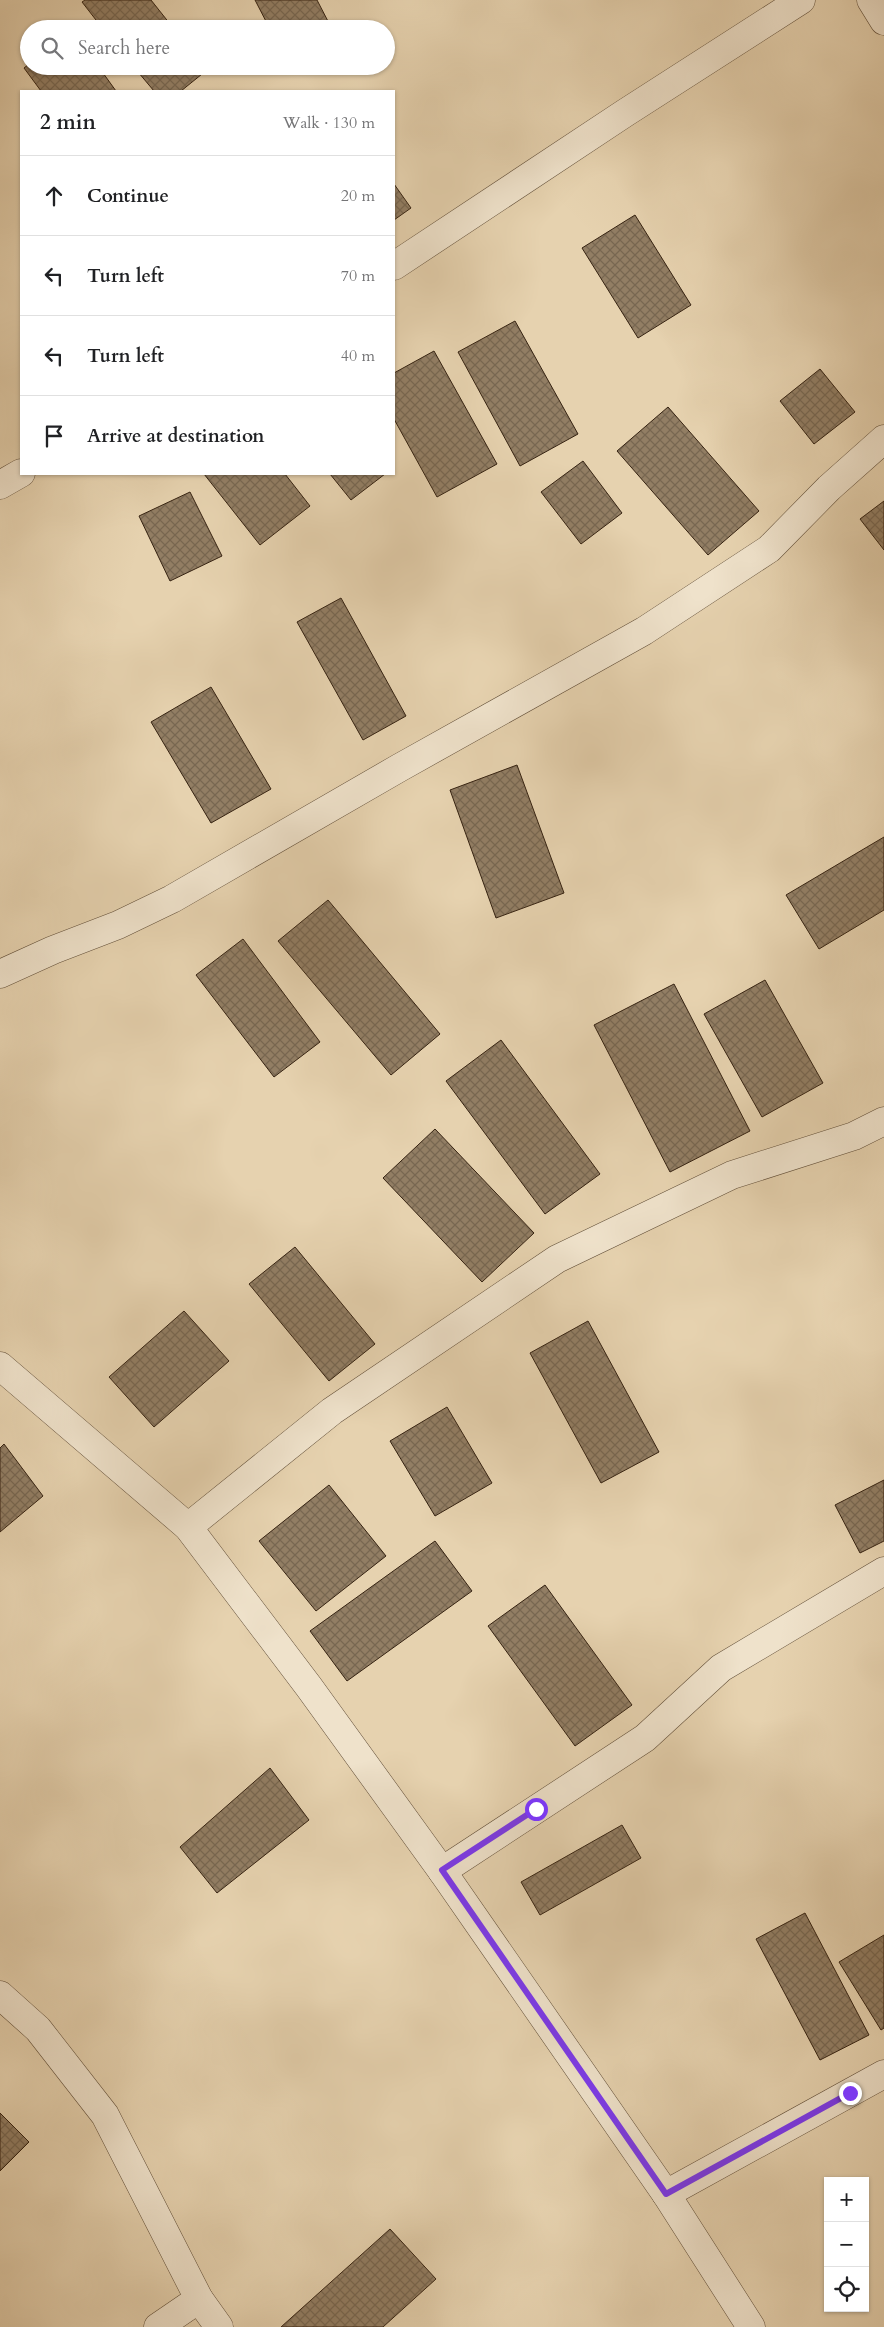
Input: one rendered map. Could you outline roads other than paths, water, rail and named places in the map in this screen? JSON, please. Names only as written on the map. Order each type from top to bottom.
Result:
[{"type":"street","points":[[395,265],[625,113],[801,0]]},
{"type":"street","points":[[872,0],[884,21]]},
{"type":"street","points":[[0,974],[53,950],[118,925],[172,899],[399,768],[644,631],[769,549],[829,488],[884,439]]},
{"type":"street","points":[[0,485],[20,474]]},
{"type":"street","points":[[188,1527],[332,1411],[557,1259],[732,1175],[854,1136],[884,1120]]},
{"type":"street","points":[[0,1366],[188,1527],[309,1687],[442,1870],[666,2194],[751,2327]]},
{"type":"street","points":[[442,1870],[645,1738],[721,1668],[884,1571]]},
{"type":"street","points":[[0,1995],[38,2029],[105,2115],[199,2299],[219,2327]]},
{"type":"street","points":[[666,2194],[884,2074]]},
{"type":"street","points":[[158,2327],[199,2299]]}]
